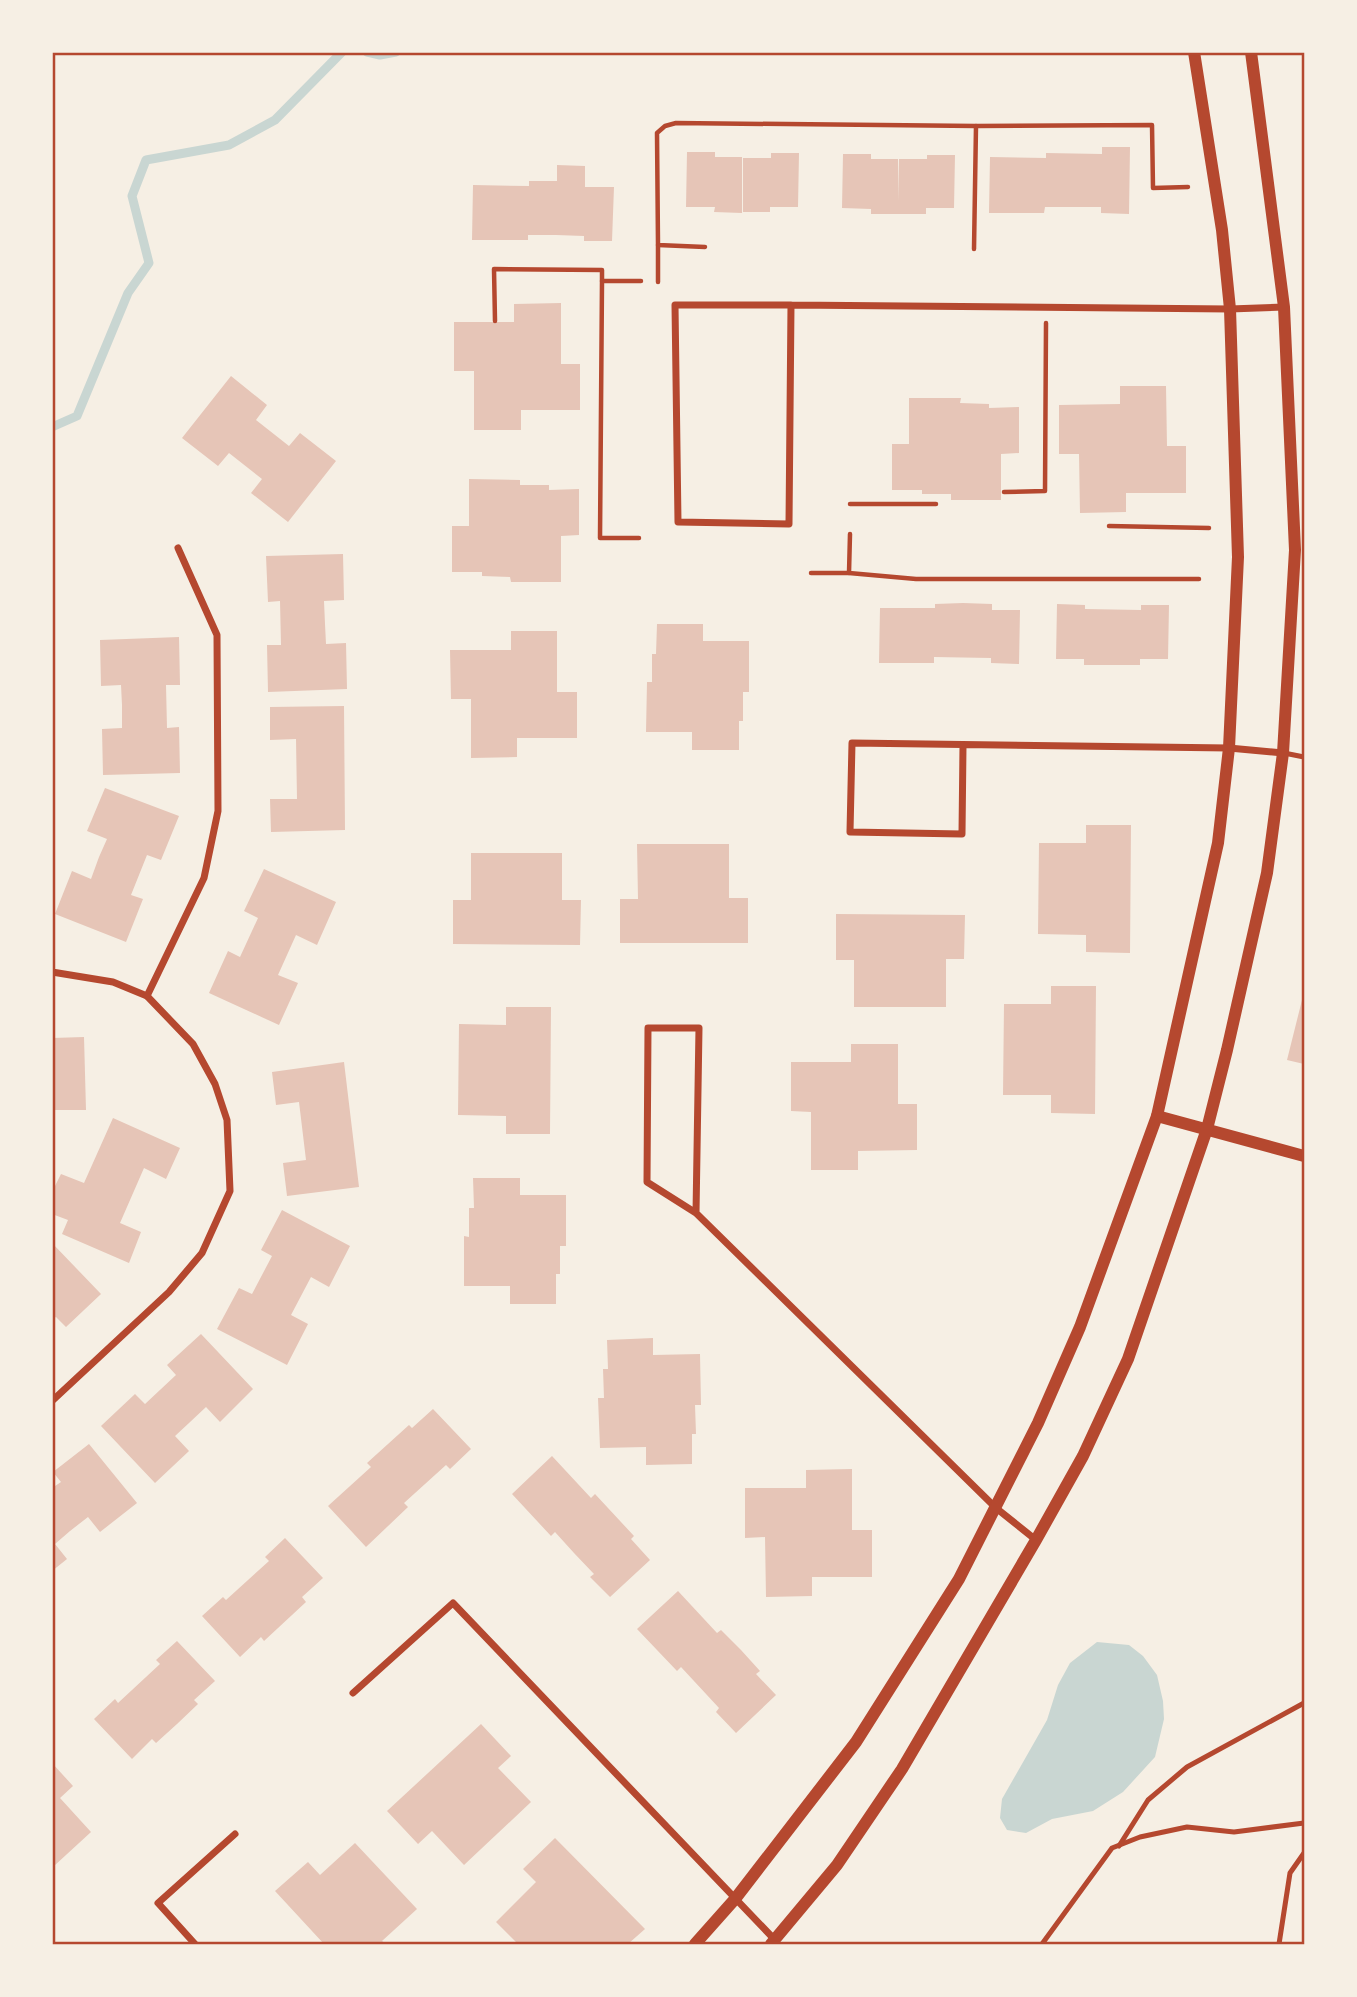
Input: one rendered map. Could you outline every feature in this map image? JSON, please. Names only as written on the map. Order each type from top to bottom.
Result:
[{"type":"street","points":[[695,1944],[735,1899],[856,1742],[959,1579],[1038,1423],[1080,1327],[1157,1116],[1217,843],[1229,748],[1238,557],[1230,309],[1222,230],[1194,52]]},
{"type":"street","points":[[353,1693],[453,1602],[773,1942],[837,1865],[902,1769],[1083,1456],[1128,1359],[1207,1129],[1267,873],[1283,753],[1295,550],[1284,307],[1251,52]]},
{"type":"street","points":[[791,305],[789,524],[678,522],[675,305],[791,305],[1230,309],[1284,307]]},
{"type":"street","points":[[147,996],[204,878],[218,811],[217,635],[178,548]]},
{"type":"street","points":[[963,746],[962,834],[850,832],[852,743],[1229,748],[1283,753]]},
{"type":"street","points":[[52,972],[113,982],[147,996],[193,1044],[215,1084],[227,1120],[230,1191],[202,1253],[169,1292],[52,1401]]},
{"type":"street","points":[[696,1213],[699,1028],[648,1028],[647,1182],[696,1213],[996,1508],[1037,1539]]},
{"type":"street","points":[[1157,1116],[1304,1156]]},
{"type":"street","points":[[195,1944],[158,1903],[235,1834]]},
{"type":"lane","points":[[1283,753],[1304,757]]},
{"type":"lane","points":[[1119,1846],[1148,1800],[1187,1767],[1304,1703]]},
{"type":"lane","points":[[1042,1944],[1112,1849],[1140,1837],[1186,1827],[1234,1832],[1304,1823]]},
{"type":"lane","points":[[1279,1944],[1290,1873],[1304,1853]]},
{"type":"path","points":[[658,282],[657,133],[665,126],[676,123],[1152,125],[1153,188],[1188,187]]},
{"type":"path","points":[[974,249],[976,126]]},
{"type":"path","points":[[658,245],[705,247]]},
{"type":"path","points":[[495,321],[494,269],[603,270],[600,538],[639,538]]},
{"type":"path","points":[[603,281],[641,281]]},
{"type":"path","points":[[1004,492],[1045,491],[1045,308]]},
{"type":"path","points":[[850,504],[936,504]]},
{"type":"path","points":[[1109,526],[1209,528]]},
{"type":"path","points":[[849,573],[850,534]]},
{"type":"path","points":[[811,573],[849,573],[916,579],[1199,579]]},
{"type":"shaded area","points":[[1097,1642],[1129,1645],[1143,1656],[1157,1675],[1164,1719],[1155,1757],[1123,1792],[1093,1811],[1052,1819],[1026,1833],[1007,1830],[1000,1818],[1002,1799],[1047,1720],[1058,1685],[1070,1663]]},
{"type":"building","points":[[1102,147],[1130,147],[1129,214],[1101,213],[1101,207],[1045,207],[1044,213],[989,213],[990,157],[1046,158],[1046,153],[1102,154]]},
{"type":"building","points":[[687,152],[715,152],[715,157],[742,157],[742,213],[714,212],[715,207],[686,207]]},
{"type":"building","points":[[771,153],[799,153],[798,207],[770,207],[770,212],[743,212],[743,158],[771,158]]},
{"type":"building","points":[[843,154],[871,154],[871,159],[898,159],[899,201],[899,159],[955,155],[954,208],[926,208],[926,214],[871,214],[871,209],[842,208]]},
{"type":"building","points":[[557,165],[585,166],[585,187],[614,187],[612,241],[584,241],[584,236],[556,235],[528,235],[528,240],[472,240],[473,185],[529,186],[529,181],[557,181]]},
{"type":"building","points":[[561,303],[561,364],[580,364],[580,410],[521,410],[521,430],[474,430],[474,371],[454,371],[454,322],[514,322],[514,304]]},
{"type":"building","points":[[231,376],[267,405],[256,420],[289,446],[300,433],[336,461],[288,522],[251,493],[262,479],[229,453],[218,466],[182,438]]},
{"type":"building","points":[[1120,386],[1166,386],[1167,446],[1186,446],[1186,493],[1126,493],[1126,512],[1080,513],[1079,454],[1059,454],[1059,405],[1120,404]]},
{"type":"building","points":[[909,398],[961,398],[960,403],[989,404],[989,408],[1019,407],[1019,453],[1001,454],[1001,500],[951,500],[951,494],[892,490],[892,444],[909,444]]},
{"type":"building","points":[[469,479],[520,480],[520,485],[549,485],[549,490],[579,489],[579,535],[561,536],[561,582],[511,582],[510,577],[482,576],[482,572],[452,572],[452,526],[469,526]]},
{"type":"building","points":[[343,554],[344,600],[324,601],[326,644],[346,643],[347,689],[268,692],[267,645],[281,645],[280,601],[268,602],[266,556]]},
{"type":"building","points":[[935,604],[992,604],[992,610],[1020,610],[1019,664],[991,663],[991,658],[934,657],[934,663],[879,663],[880,608],[935,608]]},
{"type":"building","points":[[1057,604],[1085,605],[1085,609],[1141,610],[1141,605],[1169,605],[1168,659],[1140,659],[1140,665],[1084,665],[1084,659],[1056,659]]},
{"type":"building","points":[[657,624],[703,624],[703,641],[749,641],[749,692],[743,692],[739,750],[692,750],[692,732],[646,732],[647,682],[652,682],[652,654],[656,654]]},
{"type":"building","points":[[511,631],[557,631],[557,692],[577,692],[577,738],[517,738],[517,757],[471,758],[471,699],[451,699],[450,650],[511,650]]},
{"type":"building","points":[[179,637],[180,685],[166,685],[167,728],[179,727],[180,773],[103,775],[102,729],[122,728],[122,705],[121,685],[101,686],[100,640]]},
{"type":"building","points":[[344,706],[345,830],[271,832],[270,799],[297,799],[296,739],[270,740],[270,707]]},
{"type":"building","points":[[105,788],[179,816],[161,860],[147,855],[131,895],[143,899],[126,942],[55,914],[72,871],[91,879],[107,839],[87,831]]},
{"type":"building","points":[[1086,825],[1131,825],[1130,953],[1086,952],[1086,935],[1038,934],[1039,843],[1086,843]]},
{"type":"building","points":[[637,844],[729,844],[729,898],[748,898],[748,943],[620,943],[620,899],[638,899]]},
{"type":"building","points":[[471,853],[562,853],[562,900],[581,900],[580,945],[453,944],[453,900],[471,900]]},
{"type":"building","points":[[264,869],[336,902],[317,945],[296,935],[278,975],[298,983],[279,1025],[209,993],[228,951],[240,957],[258,918],[244,911]]},
{"type":"building","points":[[836,914],[965,915],[964,959],[946,959],[946,1007],[854,1007],[854,960],[836,960]]},
{"type":"building","points":[[1051,986],[1096,986],[1095,1114],[1051,1113],[1051,1095],[1003,1095],[1004,1004],[1051,1004]]},
{"type":"building","points":[[1304,1000],[1304,1064],[1287,1060]]},
{"type":"building","points":[[506,1007],[551,1007],[550,1134],[506,1134],[506,1116],[458,1115],[459,1024],[506,1025]]},
{"type":"building","points":[[84,1037],[86,1110],[52,1110],[52,1038]]},
{"type":"building","points":[[851,1044],[898,1044],[898,1104],[917,1104],[917,1150],[858,1151],[858,1170],[811,1170],[811,1112],[791,1111],[791,1062],[851,1062]]},
{"type":"building","points":[[344,1062],[359,1187],[287,1196],[283,1163],[306,1160],[299,1102],[276,1105],[272,1072]]},
{"type":"building","points":[[113,1118],[180,1148],[166,1179],[144,1168],[120,1223],[141,1232],[129,1263],[62,1234],[68,1220],[52,1214],[52,1192],[61,1174],[84,1183]]},
{"type":"building","points":[[473,1178],[520,1178],[520,1195],[566,1195],[566,1246],[560,1246],[556,1304],[510,1304],[510,1286],[464,1286],[464,1236],[469,1237],[469,1208],[474,1208]]},
{"type":"building","points":[[282,1210],[350,1246],[329,1287],[311,1277],[291,1315],[308,1324],[287,1365],[217,1329],[239,1288],[252,1294],[272,1256],[261,1250]]},
{"type":"building","points":[[52,1243],[101,1294],[66,1327],[56,1317],[52,1319]]},
{"type":"building","points":[[201,1334],[253,1389],[220,1422],[206,1407],[175,1436],[189,1451],[155,1483],[101,1426],[135,1394],[145,1404],[176,1375],[167,1365]]},
{"type":"building","points":[[653,1338],[653,1355],[700,1354],[701,1405],[695,1405],[696,1434],[692,1434],[692,1464],[646,1465],[646,1447],[600,1448],[598,1398],[604,1398],[603,1369],[608,1369],[607,1340]]},
{"type":"building","points":[[433,1409],[471,1449],[450,1469],[446,1465],[404,1503],[408,1507],[366,1547],[328,1506],[371,1467],[367,1463],[409,1425],[412,1428]]},
{"type":"building","points":[[89,1444],[137,1503],[100,1532],[88,1517],[70,1531],[55,1544],[67,1559],[52,1571],[52,1488],[61,1482],[53,1472]]},
{"type":"building","points":[[552,1456],[591,1498],[595,1494],[634,1536],[631,1539],[650,1560],[610,1597],[590,1577],[594,1574],[555,1532],[551,1536],[512,1494]]},
{"type":"building","points":[[852,1469],[852,1530],[872,1530],[872,1577],[812,1577],[812,1596],[766,1597],[765,1537],[745,1538],[745,1488],[806,1488],[806,1470]]},
{"type":"building","points":[[285,1538],[323,1578],[302,1597],[306,1602],[264,1641],[261,1637],[240,1657],[202,1616],[223,1597],[226,1600],[269,1561],[265,1557]]},
{"type":"building","points":[[678,1591],[717,1633],[721,1630],[741,1650],[760,1671],[756,1674],[776,1695],[736,1733],[716,1712],[719,1708],[681,1667],[677,1671],[637,1629]]},
{"type":"building","points":[[177,1641],[215,1681],[194,1700],[198,1704],[177,1724],[156,1743],[152,1739],[132,1759],[94,1719],[115,1699],[118,1703],[160,1664],[156,1660]]},
{"type":"building","points":[[481,1724],[511,1756],[498,1768],[531,1802],[464,1865],[432,1831],[418,1844],[387,1811]]},
{"type":"building","points":[[52,1763],[73,1786],[60,1798],[91,1832],[54,1866]]},
{"type":"building","points":[[555,1838],[645,1929],[628,1944],[518,1944],[496,1922],[536,1882],[523,1869]]},
{"type":"building","points":[[355,1843],[417,1909],[382,1941],[386,1944],[324,1944],[275,1891],[308,1862],[320,1875]]},
{"type":"waterway","points":[[52,427],[77,416],[128,293],[149,263],[132,196],[146,160],[229,145],[275,120],[342,52]]},
{"type":"waterway","points":[[367,52],[380,55],[396,52]]}]
